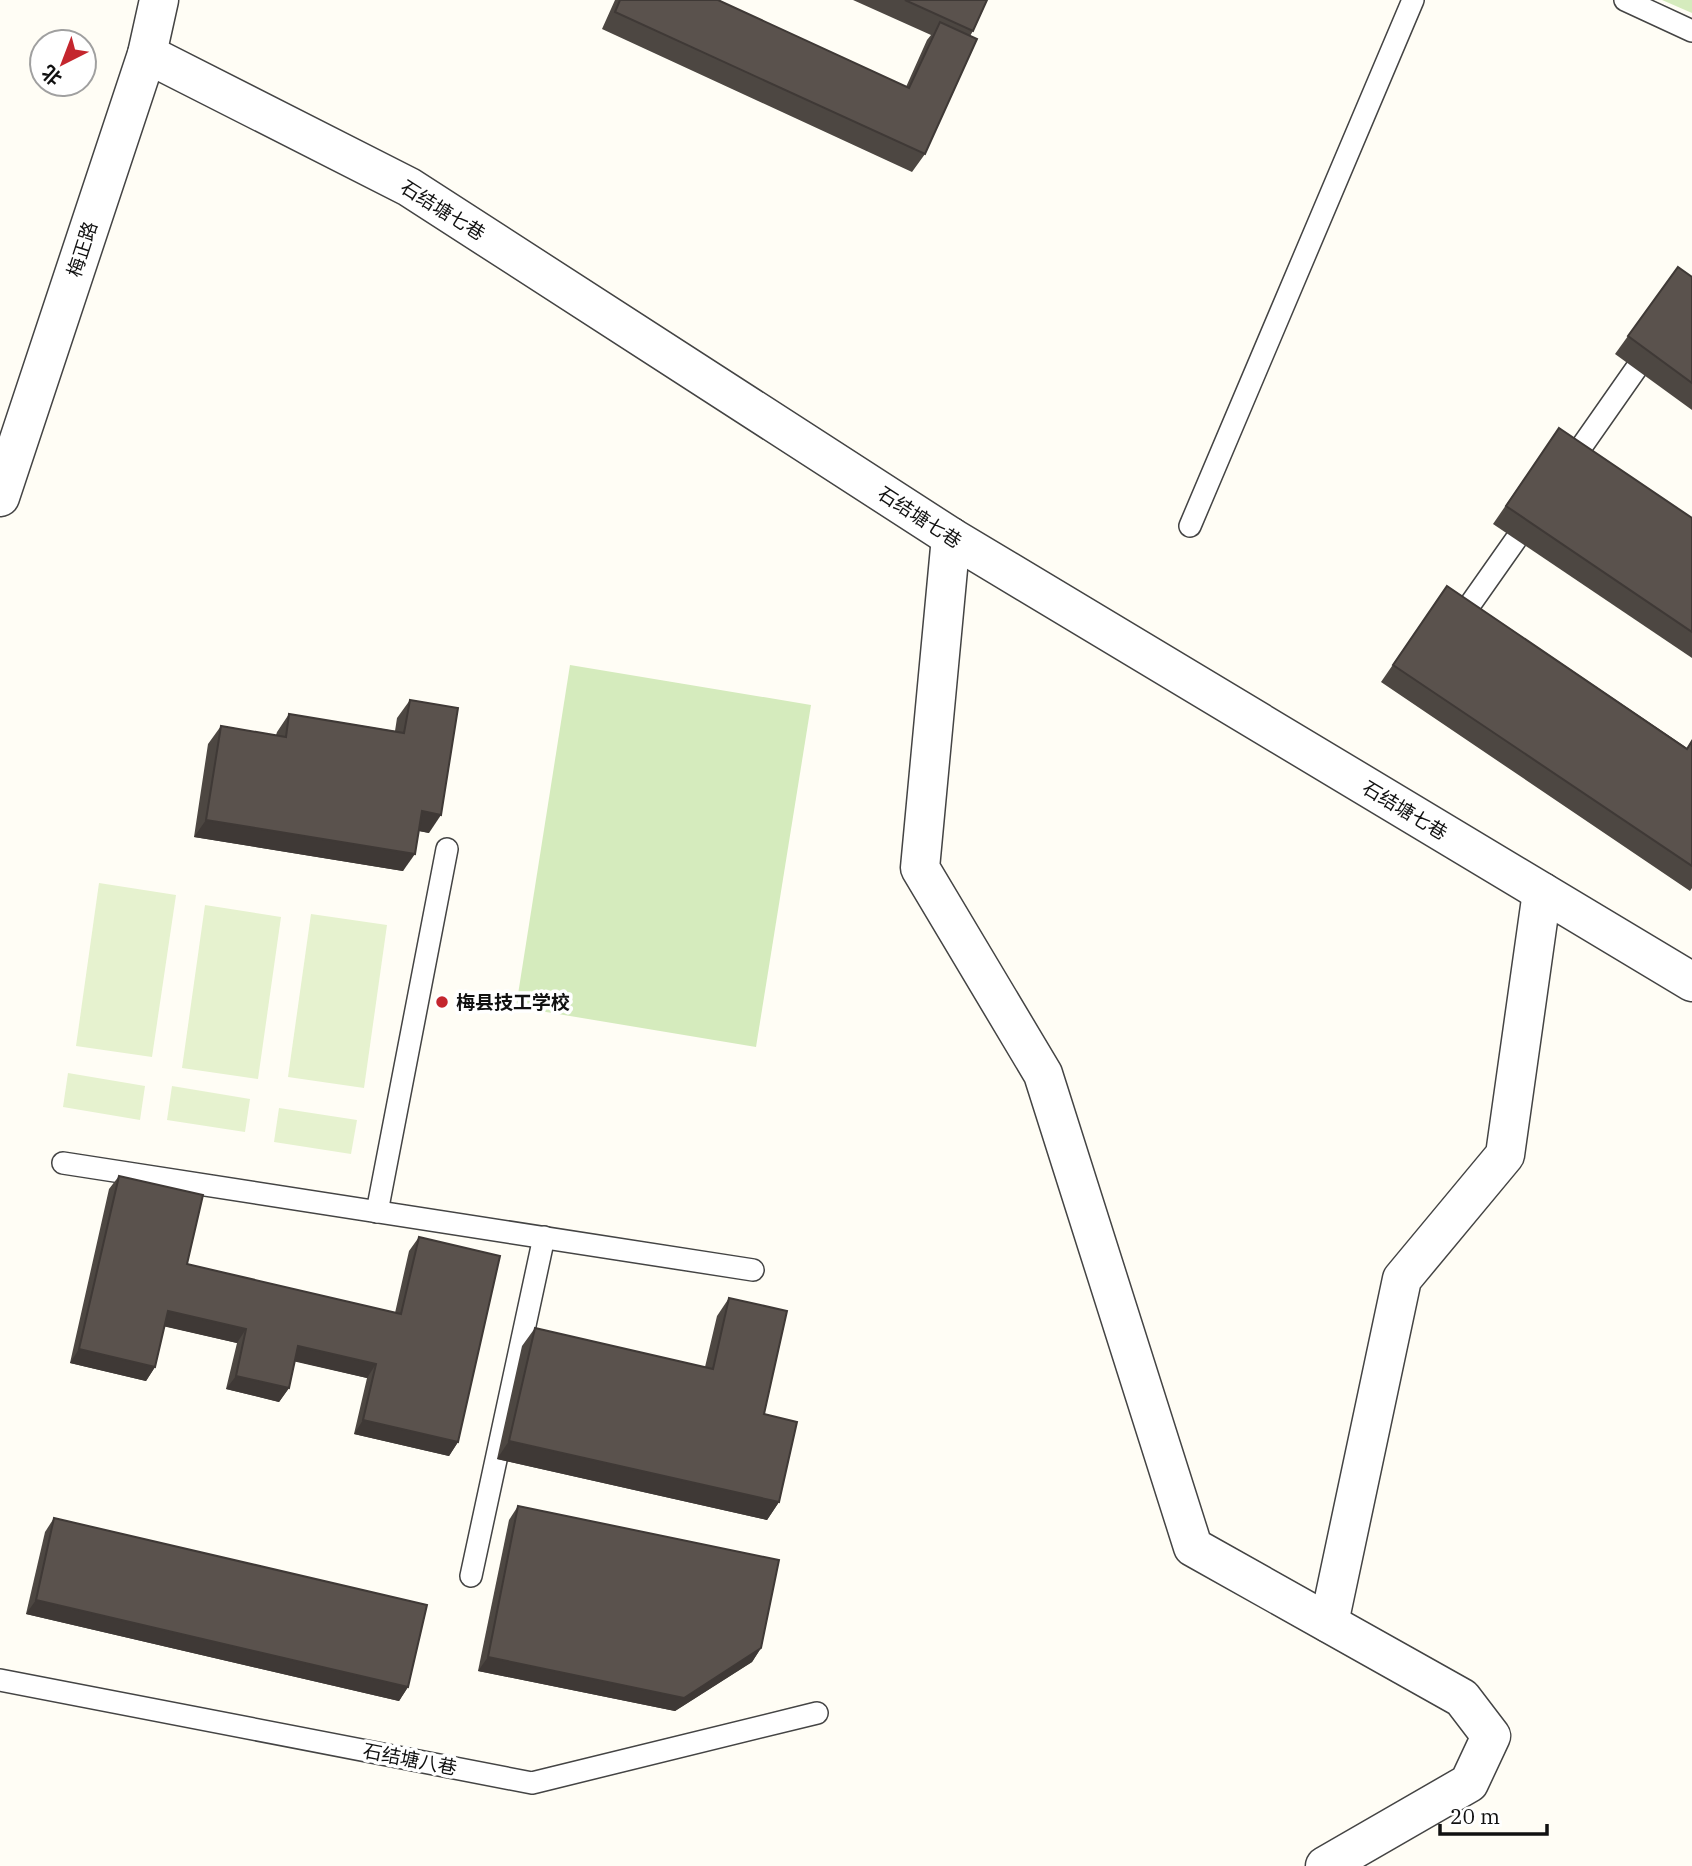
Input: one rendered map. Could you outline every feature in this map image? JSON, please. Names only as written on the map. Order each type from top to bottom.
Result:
[{"type":"street","name":"梅正路","points":[[0,497],[147,54],[159,0]]},
{"type":"street","name":"石结塘七巷","points":[[147,54],[409,187],[951,537],[1692,982]]},
{"type":"street","points":[[951,537],[920,868],[1044,1074],[1193,1547],[1462,1698],[1491,1736],[1469,1783],[1325,1866]]},
{"type":"street","points":[[1329,1623],[1402,1279],[1505,1155],[1542,892]]},
{"type":"lane","points":[[1190,526],[1413,0]]},
{"type":"lane","points":[[1625,0],[1692,31]]},
{"type":"lane","points":[[1558,480],[1660,335]]},
{"type":"lane","points":[[1447,637],[1542,503]]},
{"type":"lane","points":[[377,1212],[447,849]]},
{"type":"lane","points":[[63,1163],[753,1270]]},
{"type":"lane","points":[[471,1576],[544,1237]]},
{"type":"lane","name":"石结塘八巷","points":[[0,1680],[532,1783],[817,1713]]},
{"type":"green space","points":[[1662,0],[1692,0],[1692,13]]},
{"type":"green space","points":[[570,665],[811,705],[756,1047],[516,1007]]},
{"type":"green space","points":[[99,883],[176,895],[152,1057],[76,1046]]},
{"type":"green space","points":[[205,905],[281,917],[258,1079],[182,1068]]},
{"type":"green space","points":[[311,914],[387,925],[364,1088],[288,1077]]},
{"type":"green space","points":[[68,1073],[145,1086],[140,1120],[63,1107]]},
{"type":"green space","points":[[172,1086],[250,1099],[245,1132],[167,1120]]},
{"type":"green space","points":[[279,1108],[357,1120],[351,1154],[274,1142]]},
{"type":"building","points":[[620,0],[718,0],[909,88],[940,22],[977,39],[925,154],[615,12]]},
{"type":"building","points":[[905,0],[987,0],[973,31]]},
{"type":"building","points":[[1678,267],[1692,277],[1692,383],[1628,336]]},
{"type":"building","points":[[1559,428],[1692,518],[1692,632],[1506,506]]},
{"type":"building","points":[[1447,586],[1687,749],[1692,741],[1692,866],[1393,665]]},
{"type":"building","points":[[410,700],[458,708],[441,815],[422,811],[415,854],[206,820],[221,726],[286,737],[289,714],[404,733]]},
{"type":"building","points":[[119,1176],[203,1195],[187,1264],[401,1314],[419,1237],[500,1256],[458,1442],[363,1420],[376,1364],[298,1346],[289,1388],[236,1376],[246,1329],[168,1311],[155,1367],[79,1349]]},
{"type":"building","points":[[729,1298],[787,1311],[764,1414],[797,1422],[779,1502],[509,1441],[535,1328],[713,1369]]},
{"type":"building","points":[[518,1506],[779,1560],[761,1648],[684,1698],[488,1657]]},
{"type":"building","points":[[54,1518],[427,1605],[408,1687],[36,1600]]},
{"type":"place","name":"梅县技工学校","points":[[442,1002]]}]
